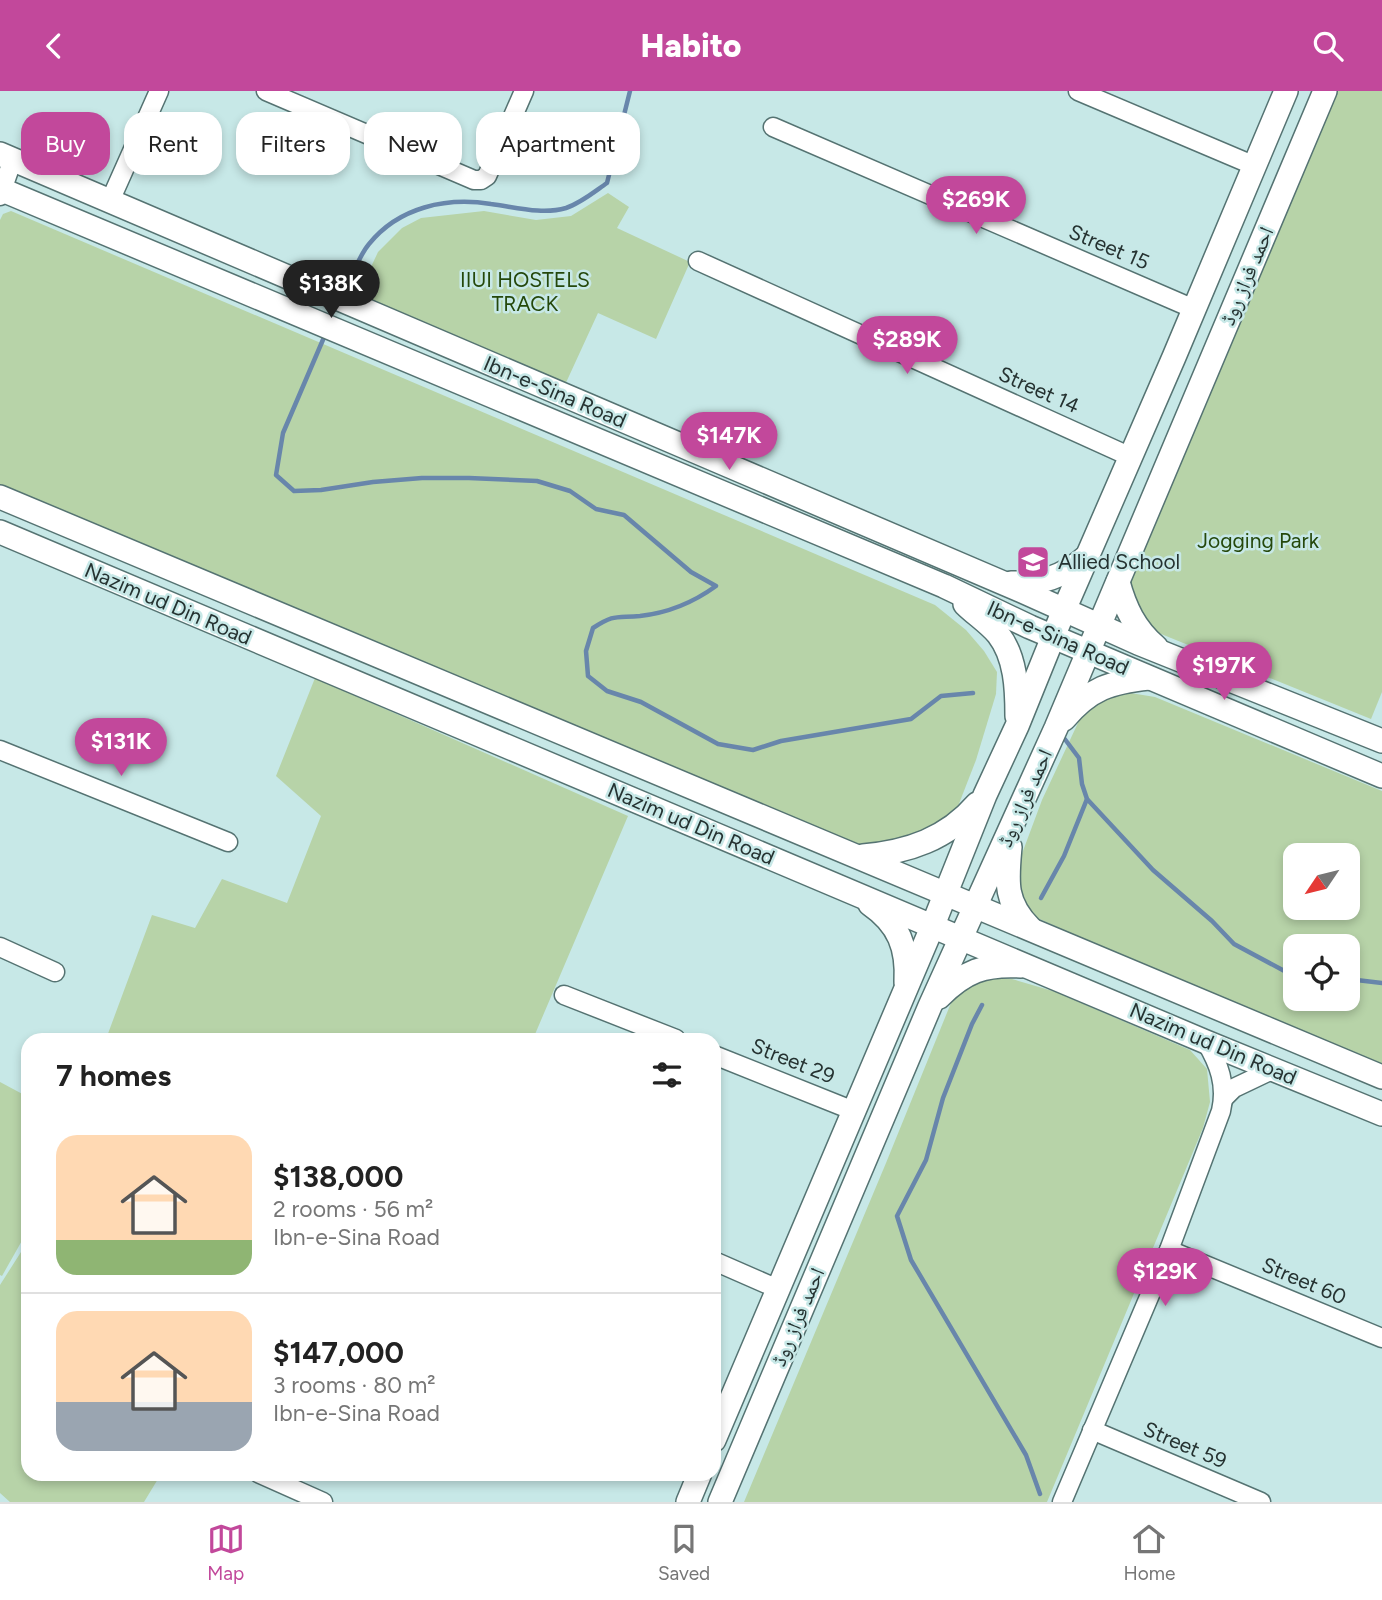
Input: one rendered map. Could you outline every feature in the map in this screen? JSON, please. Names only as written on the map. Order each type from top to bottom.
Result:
[{"type":"main road","name":"احمد فراز روڈ","points":[[721,1423],[933,925],[985,795],[1017,726],[1286,91]]},
{"type":"main road","name":"احمد فراز روڈ","points":[[720,1502],[930,1006],[1056,728],[1325,91]]},
{"type":"main road","name":"Ibn-e-Sina Road","points":[[7,157],[1167,655],[1380,735]]},
{"type":"main road","name":"Ibn-e-Sina Road","points":[[1,192],[387,350],[944,586],[1053,637],[1382,776]]},
{"type":"main road","points":[[547,419],[558,394]]},
{"type":"main road","name":"Nazim ud Din Road","points":[[0,497],[1382,1077]]},
{"type":"main road","name":"Nazim ud Din Road","points":[[0,532],[1382,1114]]},
{"type":"main road","points":[[1001,582],[1029,584],[1054,579],[1072,569],[1088,555]]},
{"type":"main road","points":[[1118,582],[1122,600],[1135,625],[1167,655]]},
{"type":"main road","points":[[944,586],[998,634],[1009,653],[1017,688],[1017,726]]},
{"type":"main road","points":[[1056,728],[1078,703],[1100,688],[1123,681],[1149,678]]},
{"type":"main road","points":[[1237,715],[1247,687]]},
{"type":"main road","points":[[860,856],[889,854],[917,847],[943,834],[966,817],[985,795]]},
{"type":"main road","points":[[1013,826],[1009,896],[1017,915],[1033,930]]},
{"type":"main road","points":[[848,890],[879,910],[898,934],[907,960],[906,989]]},
{"type":"main road","points":[[930,1006],[954,982],[974,970],[1002,965],[1031,966]]},
{"type":"main road","points":[[688,1502],[697,1481]]},
{"type":"street","points":[[110,201],[159,91]]},
{"type":"street","points":[[266,91],[474,180],[487,176],[524,91]]},
{"type":"street","points":[[1077,91],[1255,166]]},
{"type":"street","name":"Street 15","points":[[773,127],[1194,309]]},
{"type":"street","points":[[1,192],[7,157]]},
{"type":"street","name":"Street 14","points":[[698,261],[1131,457]]},
{"type":"street","points":[[0,750],[228,842]]},
{"type":"street","points":[[0,947],[55,972]]},
{"type":"street","points":[[565,995],[661,1033]]},
{"type":"street","points":[[1062,1502],[1169,1250],[1224,1098],[1223,1080],[1217,1061],[1206,1042]]},
{"type":"street","name":"Street 29","points":[[721,1058],[854,1111]]},
{"type":"street","points":[[1224,1098],[1234,1088],[1274,1069]]},
{"type":"street","name":"Street 60","points":[[1169,1250],[1382,1338]]},
{"type":"street","points":[[721,1264],[778,1289]]},
{"type":"street","name":"Street 59","points":[[1092,1430],[1261,1502]]},
{"type":"street","points":[[276,1481],[324,1502]]},
{"type":"green space","name":"Jogging Park","points":[[1316,91],[1382,91],[1382,692],[1371,719],[1097,608]]},
{"type":"green space","name":"IIUI HOSTELS TRACK","points":[[608,193],[629,207],[617,228],[690,262],[656,339],[598,313],[564,387],[356,299],[378,252],[402,228],[421,218],[484,211],[536,220],[571,216]]},
{"type":"green space","points":[[11,211],[935,605],[966,630],[997,672],[996,694],[976,760],[955,814],[911,844],[868,850],[0,488],[0,220],[3,214]]},
{"type":"green space","points":[[315,678],[628,816],[536,1033],[108,1033],[152,915],[195,928],[222,879],[287,903],[321,816],[276,776]]},
{"type":"green space","points":[[1112,690],[1155,697],[1382,791],[1382,1068],[1215,999],[1022,911],[1018,899],[1020,859],[1042,800],[1084,710]]},
{"type":"green space","points":[[974,977],[1012,979],[1056,992],[1190,1050],[1207,1069],[1210,1102],[1203,1128],[1047,1502],[744,1502],[953,998]]},
{"type":"green space","points":[[0,1082],[21,1093],[21,1242],[2,1276]]},
{"type":"green space","points":[[21,1252],[21,1481],[157,1481],[144,1502],[10,1502],[0,1493],[0,1285]]},
{"type":"waterway","points":[[345,292],[358,261],[369,244],[381,231],[409,213],[457,202],[538,211],[557,210],[572,206],[592,194],[607,183],[630,91]]},
{"type":"waterway","points":[[325,335],[283,433],[276,475],[294,491],[422,478],[537,481],[570,491],[596,509],[624,515],[691,572],[716,586],[699,597],[670,609],[650,615],[615,617],[593,628],[586,651],[588,676],[607,691],[641,702],[718,744],[753,750],[781,741],[911,719],[941,696],[973,693]]},
{"type":"waterway","points":[[1064,738],[1079,758],[1087,799],[1153,870],[1212,921],[1234,944],[1283,970]]},
{"type":"waterway","points":[[1041,898],[1064,856],[1087,799]]},
{"type":"waterway","points":[[1360,980],[1382,983]]},
{"type":"waterway","points":[[982,1005],[943,1098],[926,1160],[897,1216],[911,1260],[1026,1455],[1040,1494]]},
{"type":"place","name":"Allied School","points":[[1033,562]]}]
